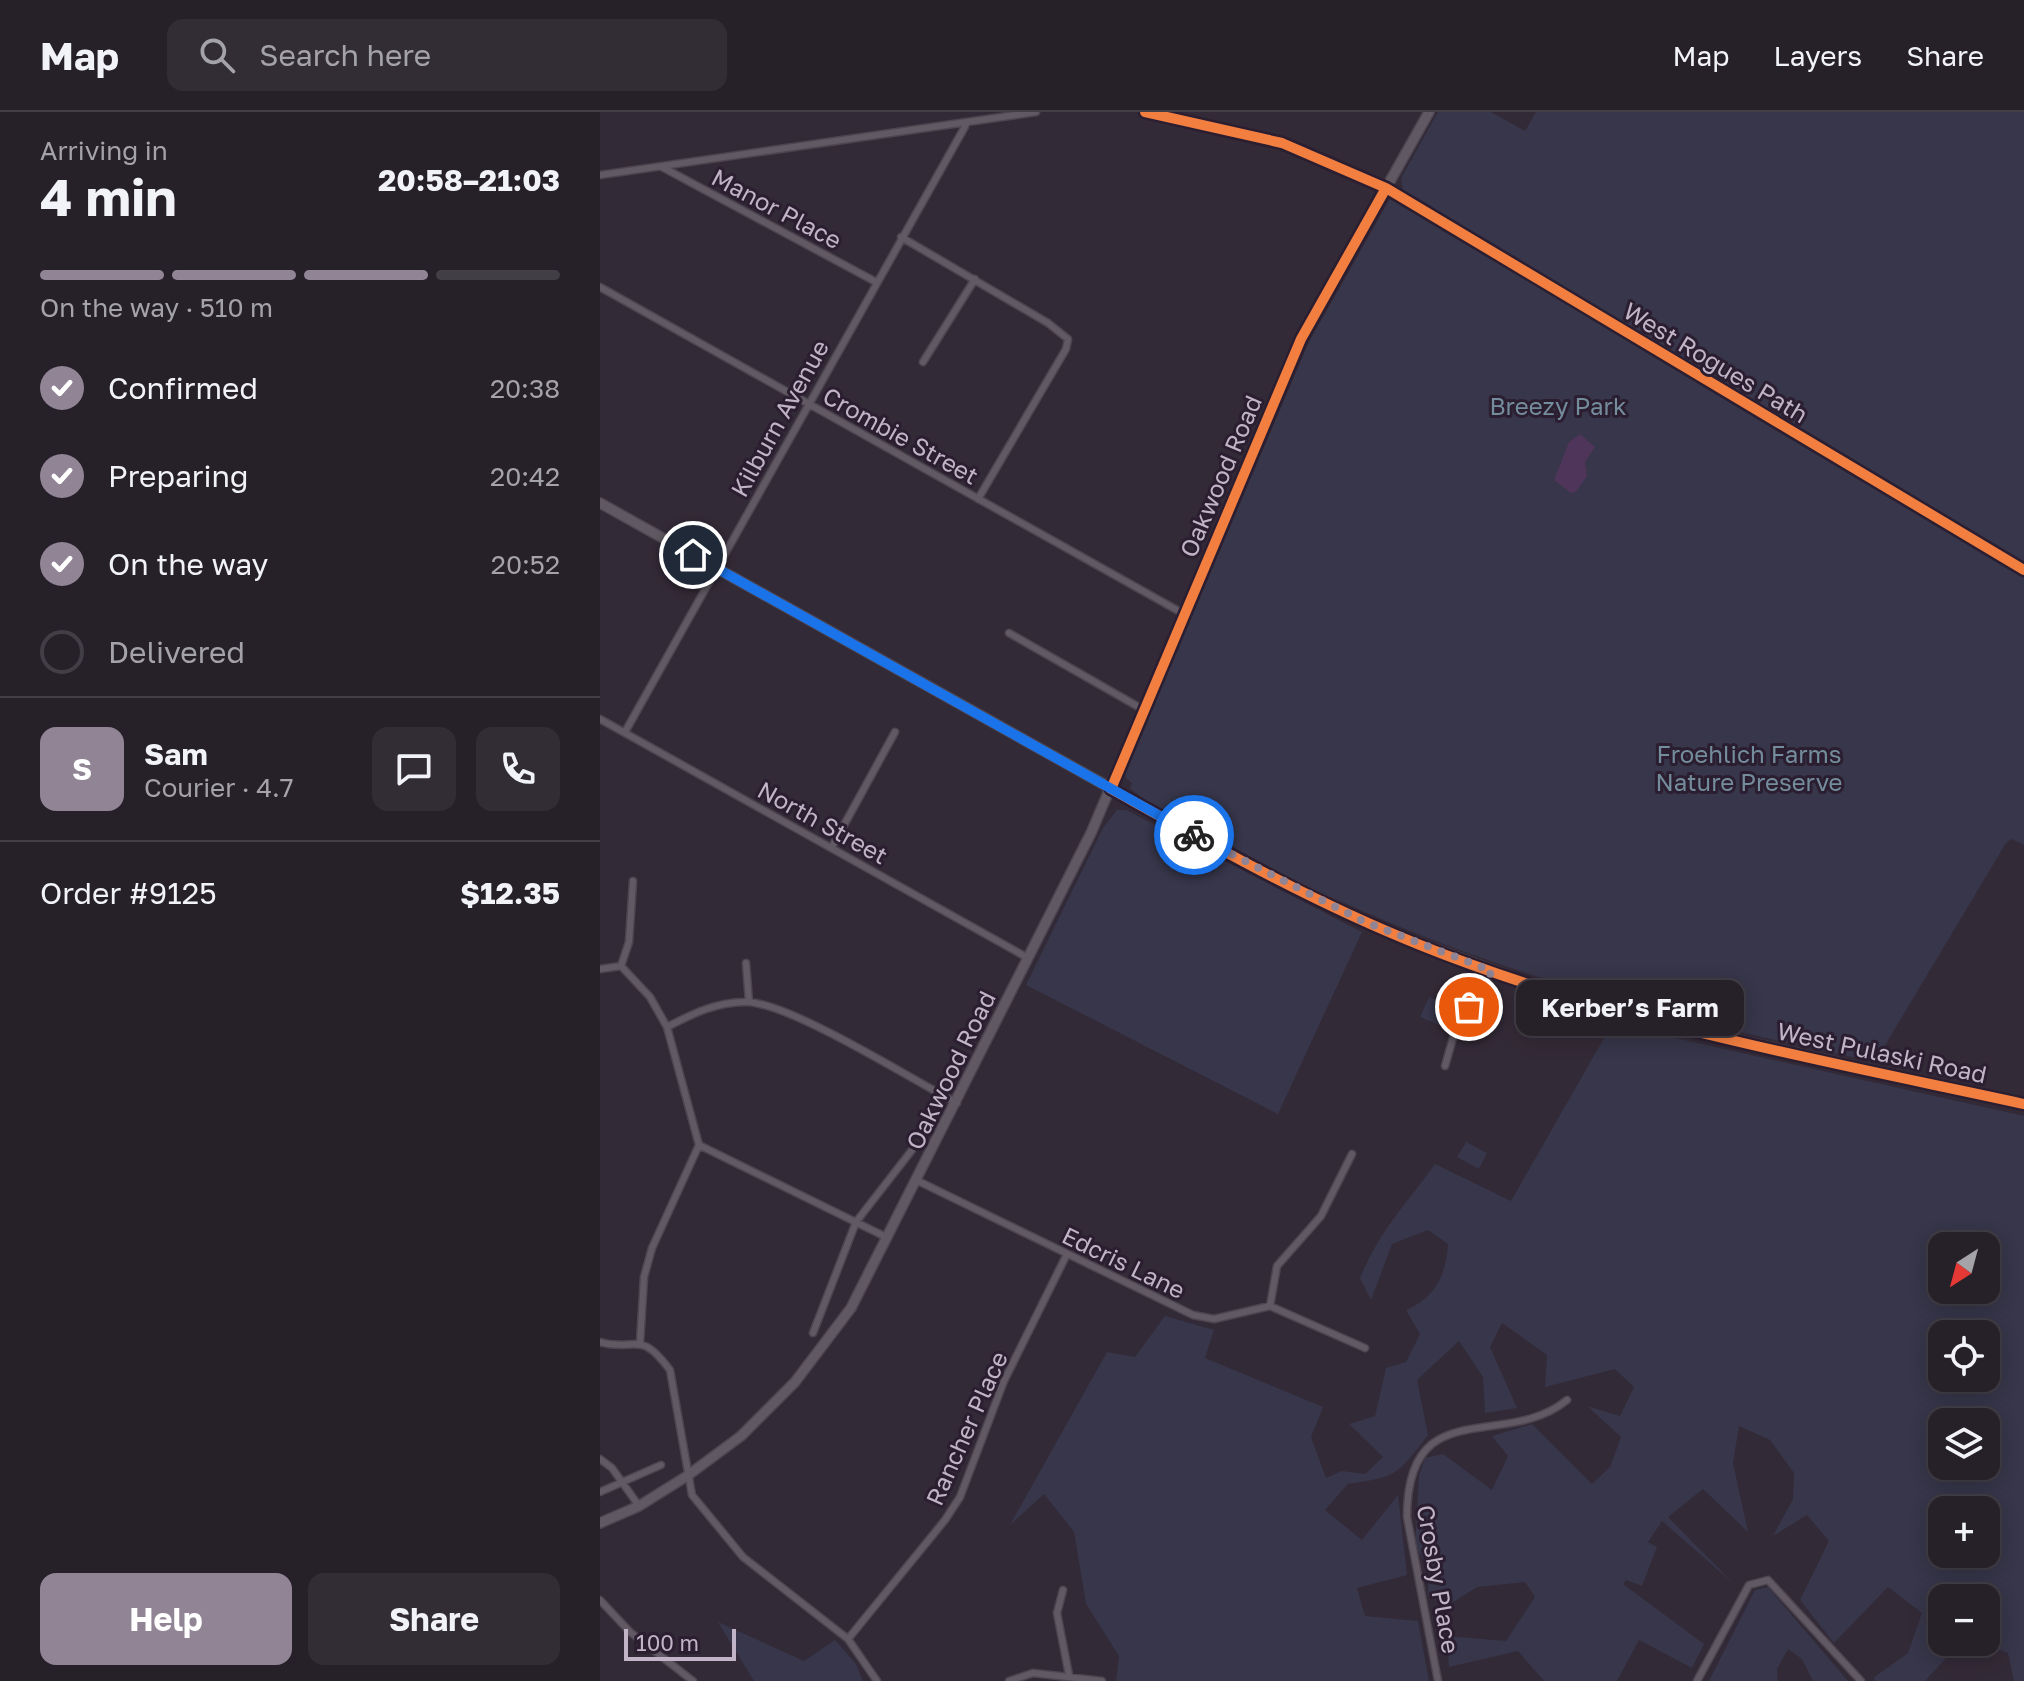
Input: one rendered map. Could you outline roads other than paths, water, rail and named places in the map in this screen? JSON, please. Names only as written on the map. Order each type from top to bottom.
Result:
[{"type":"main road","name":"West Rogues Path","points":[[1145,112],[1282,143],[1386,188],[2024,570]]},
{"type":"main road","name":"Oakwood Road","points":[[600,1523],[639,1506],[687,1476],[741,1436],[795,1382],[851,1308],[918,1181],[1111,789],[1301,339],[1429,112]]},
{"type":"main road","name":"West Pulaski Road","points":[[600,503],[1111,789],[1294,888],[1386,931],[1492,971],[1648,1020],[2024,1104]]},
{"type":"street","points":[[600,175],[1036,112]]},
{"type":"street","name":"Kilburn Avenue","points":[[625,732],[967,123]]},
{"type":"street","name":"Manor Place","points":[[662,167],[876,282]]},
{"type":"street","points":[[901,237],[975,279],[1068,339],[1066,349],[978,499]]},
{"type":"street","points":[[923,362],[975,279]]},
{"type":"street","name":"Crombie Street","points":[[600,287],[1184,614]]},
{"type":"street","points":[[1009,633],[1144,710]]},
{"type":"street","name":"North Street","points":[[600,719],[1028,958]]},
{"type":"street","points":[[832,847],[895,732]]},
{"type":"street","points":[[621,966],[629,942],[633,881]]},
{"type":"street","points":[[746,963],[749,1002]]},
{"type":"street","points":[[600,969],[621,966]]},
{"type":"street","points":[[621,966],[650,997],[667,1027],[699,1145],[652,1248],[644,1277],[640,1343]]},
{"type":"street","points":[[1445,1066],[1453,1038],[1492,971]]},
{"type":"street","points":[[667,1027],[712,1006],[749,1002],[807,1023],[957,1103]]},
{"type":"street","points":[[699,1145],[888,1238]]},
{"type":"street","name":"Oakwood Road","points":[[813,1333],[856,1222],[912,1150]]},
{"type":"street","points":[[1352,1154],[1321,1216],[1277,1266],[1270,1306],[1365,1348]]},
{"type":"street","name":"Edcris Lane","points":[[918,1181],[1193,1315],[1214,1319],[1270,1306]]},
{"type":"street","name":"Rancher Place","points":[[848,1639],[945,1520],[960,1497],[1004,1381],[1067,1254]]},
{"type":"street","points":[[600,1342],[640,1343],[659,1355],[670,1370],[692,1495],[743,1557],[848,1639],[877,1681]]},
{"type":"street","name":"Crosby Place","points":[[1438,1681],[1407,1517],[1407,1497],[1420,1454],[1449,1434],[1549,1415],[1567,1400]]},
{"type":"street","points":[[600,1459],[639,1506]]},
{"type":"street","points":[[600,1492],[661,1465]]},
{"type":"street","points":[[1697,1681],[1749,1585],[1768,1580],[1861,1681]]},
{"type":"street","points":[[1063,1590],[1057,1613],[1069,1675]]},
{"type":"street","points":[[600,1600],[622,1625],[693,1681]]},
{"type":"street","points":[[1009,1681],[1033,1673],[1102,1681]]},
{"type":"place","name":"Kerber’s Farm","points":[[1469,1007]]},
{"type":"park label","name":"Breezy Park","points":[[1558,405]]},
{"type":"park label","name":"Froehlich Farms Nature Preserve","points":[[1749,767]]}]
